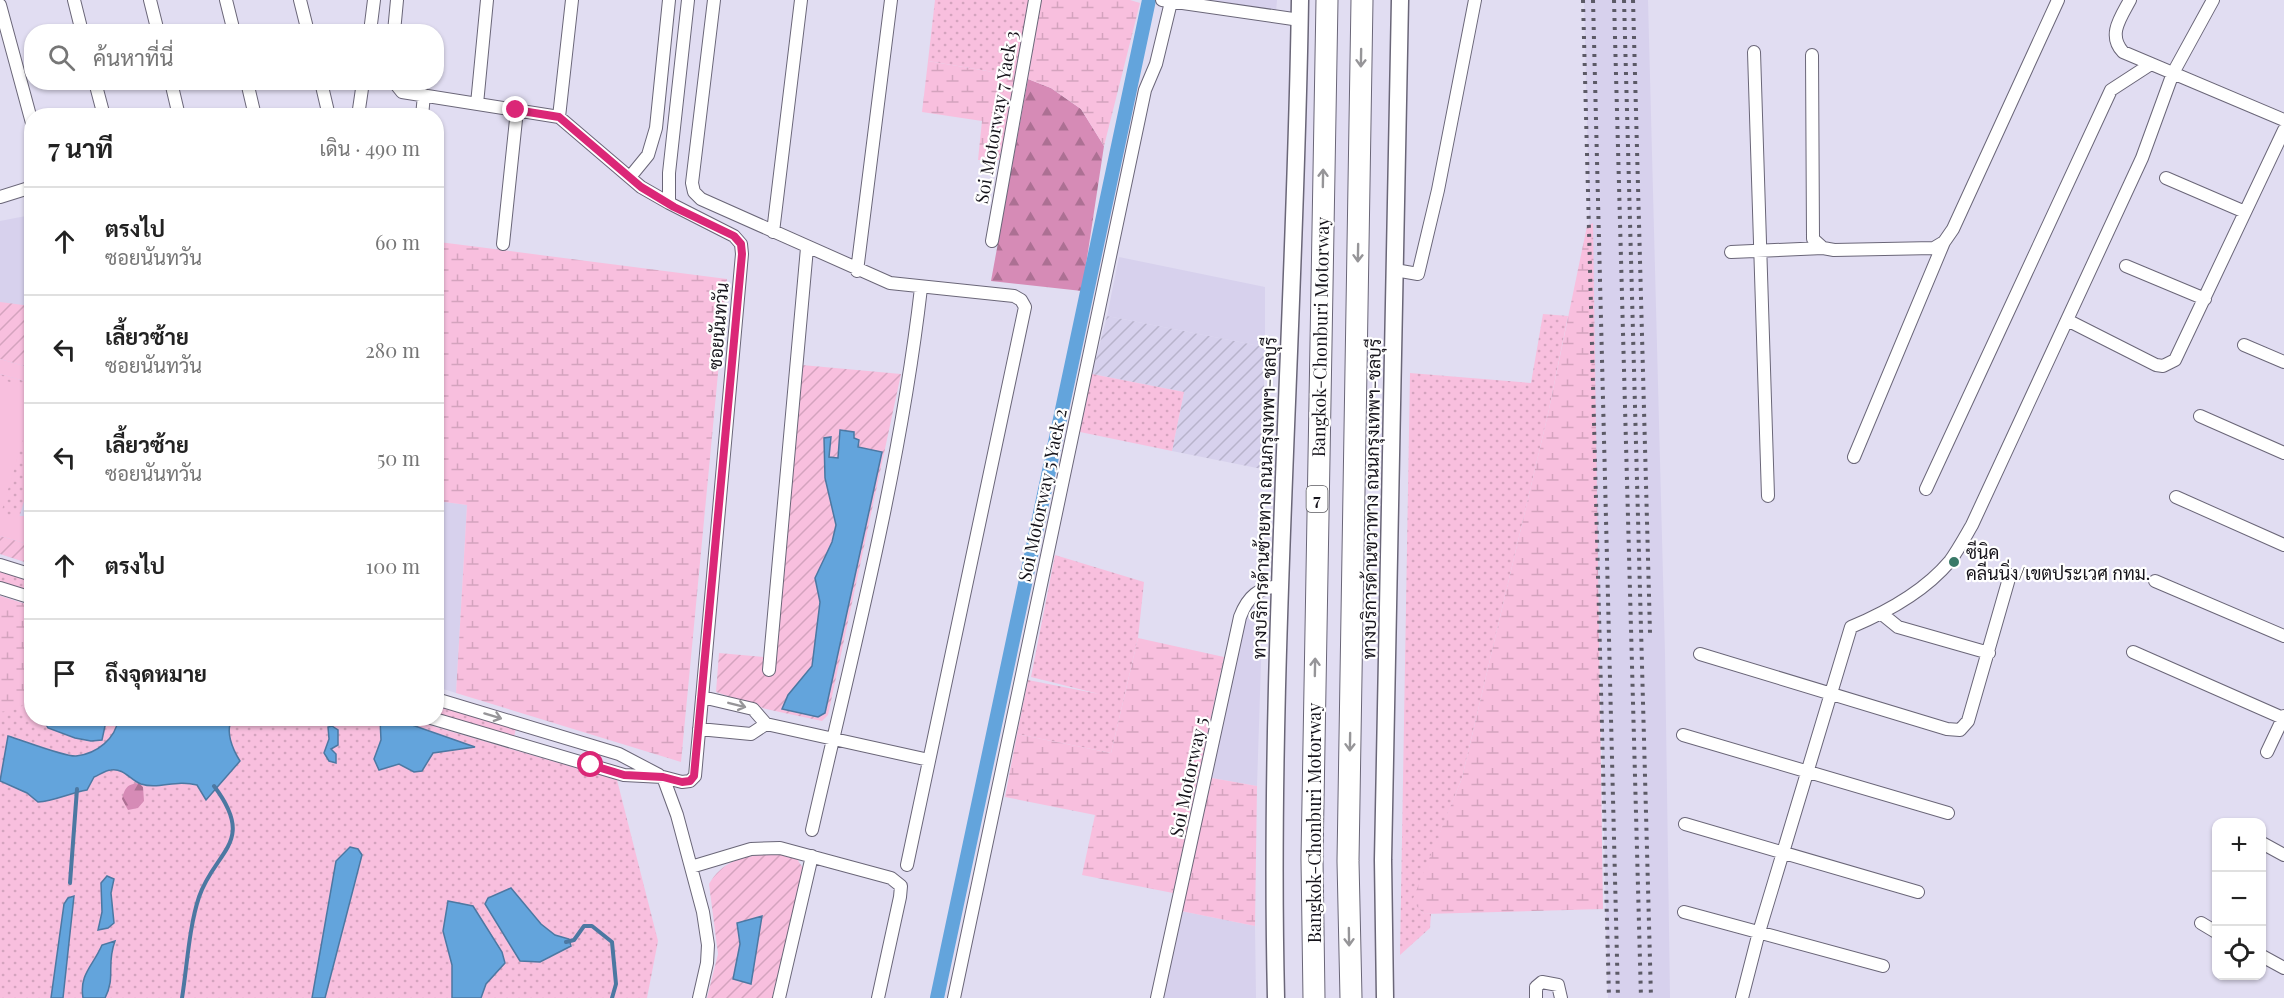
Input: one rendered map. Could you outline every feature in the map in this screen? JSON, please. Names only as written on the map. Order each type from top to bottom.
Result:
[{"type":"highway","name":"Bangkok-Chonburi Motorway","points":[[1314,998],[1312,859],[1327,0]]},
{"type":"highway","name":"Bangkok-Chonburi Motorway","points":[[1351,998],[1348,861],[1362,0]]},
{"type":"main road","name":"ทางบริการด้านซ้ายทาง ถนนกรุงเทพฯ-ชลบุรี","points":[[1276,998],[1273,867],[1300,0]]},
{"type":"main road","name":"ทางบริการด้านขวาทาง ถนนกรุงเทพฯ-ชลบุรี","points":[[1385,998],[1383,860],[1400,0]]},
{"type":"street","points":[[74,0],[80,24]]},
{"type":"street","points":[[150,0],[156,24]]},
{"type":"street","points":[[226,0],[232,24]]},
{"type":"street","points":[[300,0],[306,24]]},
{"type":"street","points":[[371,24],[374,0]]},
{"type":"street","points":[[395,24],[397,0]]},
{"type":"street","points":[[477,104],[487,0]]},
{"type":"street","points":[[400,90],[559,117],[572,0]]},
{"type":"street","points":[[630,177],[648,155],[656,128],[669,0]]},
{"type":"street","points":[[669,203],[669,173],[688,0]]},
{"type":"street","points":[[714,0],[692,183],[694,192],[700,199],[857,271],[890,283],[1014,296],[1021,300],[1024,307],[907,865]]},
{"type":"street","points":[[773,232],[801,0]]},
{"type":"street","points":[[857,271],[891,0]]},
{"type":"street","name":"Soi Motorway 7 Yaek 3","points":[[992,241],[1035,0]]},
{"type":"street","points":[[1395,270],[1418,274],[1438,190],[1475,0]]},
{"type":"street","points":[[1854,457],[1944,242],[2058,0]]},
{"type":"street","points":[[2130,0],[2115,33],[2118,46],[2124,52],[2284,120]]},
{"type":"street","points":[[1742,998],[1806,771],[1851,627],[1882,614],[1909,597],[1950,560],[1972,525],[2142,158],[2173,73],[2213,0]]},
{"type":"street","points":[[1166,1],[1300,20]]},
{"type":"street","name":"Soi Motorway 5 Yaek 2","points":[[954,998],[1145,90],[1156,64],[1166,1]]},
{"type":"street","points":[[0,5],[28,108]]},
{"type":"street","points":[[1754,51],[1768,496]]},
{"type":"street","points":[[1812,55],[1811,233],[1813,239],[1823,248]]},
{"type":"street","points":[[1926,489],[2111,90],[2151,63]]},
{"type":"street","points":[[97,90],[102,108]]},
{"type":"street","points":[[173,90],[177,108]]},
{"type":"street","points":[[249,90],[253,108]]},
{"type":"street","points":[[323,90],[327,108]]},
{"type":"street","points":[[359,108],[362,90]]},
{"type":"street","points":[[423,108],[424,95]]},
{"type":"street","points":[[503,244],[516,110]]},
{"type":"street","name":"ซอยนันทวัน","points":[[444,722],[624,775],[663,777],[682,782],[690,781],[694,776],[742,254],[741,244],[734,236],[669,203],[630,177],[559,117]]},
{"type":"street","points":[[2067,320],[2148,362],[2163,366],[2175,360],[2284,130]]},
{"type":"street","points":[[2166,177],[2245,212]]},
{"type":"street","points":[[0,197],[24,190]]},
{"type":"street","points":[[1731,252],[1823,248],[1934,248],[1944,242]]},
{"type":"street","points":[[769,670],[807,248]]},
{"type":"street","points":[[2126,266],[2205,300]]},
{"type":"street","points":[[812,830],[890,484],[912,364],[921,288]]},
{"type":"street","points":[[2244,345],[2283,358]]},
{"type":"street","points":[[2200,416],[2284,453]]},
{"type":"street","points":[[2176,497],[2284,545]]},
{"type":"street","points":[[0,565],[24,572]]},
{"type":"street","points":[[1700,654],[1947,729],[1960,730],[1968,721],[2010,575]]},
{"type":"street","points":[[2155,581],[2284,636]]},
{"type":"street","name":"Soi Motorway 5","points":[[1157,998],[1240,617],[1244,605],[1259,590],[1280,586]]},
{"type":"street","points":[[0,588],[24,596]]},
{"type":"street","points":[[1882,614],[1898,627],[1989,653]]},
{"type":"street","points":[[2133,652],[2284,717],[2280,738],[2267,752]]},
{"type":"street","points":[[702,697],[753,709],[766,724],[929,760]]},
{"type":"street","name":"ซอยนันทวัน","points":[[444,701],[619,754],[663,777]]},
{"type":"street","points":[[699,729],[751,734],[766,724]]},
{"type":"street","points":[[548,753],[555,734]]},
{"type":"street","points":[[1683,735],[1948,813]]},
{"type":"street","points":[[663,777],[691,867],[708,945],[707,963],[699,998]]},
{"type":"street","points":[[1685,824],[1918,892]]},
{"type":"street","points":[[2266,845],[2284,855]]},
{"type":"street","points":[[691,867],[765,847],[780,848],[891,878],[901,886],[878,998]]},
{"type":"street","points":[[779,998],[812,856]]},
{"type":"street","points":[[1684,912],[1883,966]]},
{"type":"street","points":[[2201,923],[2212,929]]},
{"type":"street","points":[[2266,958],[2284,968]]},
{"type":"street","points":[[1536,998],[1536,987],[1542,982],[1558,985],[1561,998]]},
{"type":"shaded area","points":[[1200,0],[1277,0],[1276,12]]},
{"type":"shaded area","points":[[1584,0],[1648,0],[1665,653],[1670,998],[1608,998]]},
{"type":"shaded area","points":[[24,216],[24,562],[0,554],[0,221]]},
{"type":"shaded area","points":[[1119,257],[1265,287],[1265,347],[1107,316]]},
{"type":"shaded area","points":[[1107,316],[1265,347],[1262,469],[1172,451],[1184,392],[1092,374]]},
{"type":"shaded area","points":[[444,502],[467,505],[456,693],[444,689]]},
{"type":"shaded area","points":[[1256,602],[1263,602],[1257,786],[1212,778],[1246,612]]},
{"type":"shaded area","points":[[1181,911],[1255,926],[1256,998],[1163,998]]},
{"type":"green space","points":[[935,0],[1030,0],[1017,76],[928,61]]},
{"type":"green space","points":[[1041,0],[1130,0],[1140,3],[1104,146],[1081,109],[1051,88],[1028,79]]},
{"type":"green space","points":[[928,61],[1017,76],[999,160],[978,160],[982,121],[922,112]]},
{"type":"green space","points":[[1028,79],[1051,88],[1081,109],[1104,146],[1082,291],[991,281]]},
{"type":"green space","points":[[1593,223],[1603,909],[1424,914],[1412,901],[1462,778],[1548,414],[1587,226]]},
{"type":"green space","points":[[444,243],[727,279],[681,762],[456,693],[467,505],[444,502]]},
{"type":"green space","points":[[0,302],[24,305],[24,366],[0,359]]},
{"type":"green space","points":[[1543,314],[1568,316],[1548,414],[1462,778],[1413,901],[1424,914],[1431,914],[1430,928],[1400,955],[1410,373],[1531,383]]},
{"type":"green space","points":[[0,359],[24,366],[24,381],[0,374]]},
{"type":"green space","points":[[802,365],[901,374],[828,715],[822,721],[766,709],[716,692],[719,653],[774,658]]},
{"type":"green space","points":[[0,374],[24,381],[24,501],[19,518],[0,516]]},
{"type":"green space","points":[[1092,374],[1184,392],[1172,451],[1080,432]]},
{"type":"green space","points":[[0,379],[24,386],[24,436],[2,510],[0,509]]},
{"type":"green space","points":[[0,516],[24,516],[24,543],[0,536]]},
{"type":"green space","points":[[0,536],[24,543],[24,562],[0,554]]},
{"type":"green space","points":[[1055,555],[1144,582],[1138,638],[1111,753],[1017,734],[1028,680],[1099,694],[1031,677]]},
{"type":"green space","points":[[0,571],[24,579],[24,590],[0,582]]},
{"type":"green space","points":[[0,596],[24,604],[24,726],[432,726],[617,780],[658,941],[647,998],[0,998]]},
{"type":"green space","points":[[0,596],[24,604],[24,703],[18,709],[0,712]]},
{"type":"green space","points":[[1138,638],[1224,657],[1173,893],[1082,875],[1095,815],[1005,797],[1017,734],[1111,753]]},
{"type":"green space","points":[[444,706],[516,728],[514,737],[444,716]]},
{"type":"green space","points":[[1212,778],[1257,786],[1255,926],[1181,911]]},
{"type":"green space","points":[[139,783],[143,787],[144,801],[138,808],[128,810],[122,799],[124,792],[132,784]]},
{"type":"green space","points":[[756,855],[795,856],[803,868],[772,998],[707,998],[718,954],[709,884],[715,875],[729,863]]},
{"type":"water","points":[[840,430],[854,432],[854,438],[859,440],[858,447],[882,452],[825,713],[818,717],[782,709],[788,695],[812,666],[820,602],[815,578],[832,542],[836,525],[825,478],[824,438],[831,437],[829,457],[838,458]]},
{"type":"water","points":[[47,726],[105,726],[102,740],[91,741]]},
{"type":"water","points":[[116,726],[230,726],[232,746],[240,761],[206,800],[197,785],[182,783],[148,786],[116,770],[94,777],[87,790],[38,802],[27,793],[0,781],[8,736],[76,756],[98,748],[114,733]]},
{"type":"water","points":[[332,726],[338,730],[338,745],[331,749],[336,754],[336,763],[329,761],[324,753],[329,739],[328,727]]},
{"type":"water","points":[[380,726],[415,726],[475,747],[433,753],[422,771],[414,772],[399,764],[379,770],[374,759],[381,740]]},
{"type":"water","points":[[350,847],[358,849],[362,855],[325,998],[312,998],[336,861]]},
{"type":"water","points":[[107,876],[114,879],[111,893],[114,923],[108,928],[98,930],[102,912],[101,883]]},
{"type":"water","points":[[511,888],[541,924],[555,935],[569,939],[571,946],[540,962],[520,961],[485,904],[488,898]]},
{"type":"water","points":[[74,896],[63,998],[51,998],[64,904],[68,898]]},
{"type":"water","points":[[448,901],[473,906],[502,952],[505,963],[486,984],[481,998],[452,998],[452,965],[443,931]]},
{"type":"water","points":[[762,916],[751,984],[733,979],[740,944],[737,923]]},
{"type":"water","points":[[115,941],[111,957],[110,984],[105,998],[83,998],[85,976],[98,952],[102,945]]},
{"type":"waterway","points":[[937,998],[1149,0]]},
{"type":"waterway","points":[[182,998],[199,897],[206,881],[229,845],[232,834],[232,821],[226,805],[214,786]]},
{"type":"waterway","points":[[70,883],[77,789]]},
{"type":"waterway","points":[[566,942],[574,940],[584,926],[592,926],[612,942],[616,984],[612,998]]},
{"type":"railway","points":[[1583,0],[1609,998]]},
{"type":"railway","points":[[1593,0],[1618,998]]},
{"type":"railway","points":[[1614,0],[1641,998]]},
{"type":"railway","points":[[1624,0],[1651,998]]},
{"type":"railway","points":[[1633,0],[1650,633]]},
{"type":"place","name":"ซีนิค คลีนนิ่ง/เขตประเวศ กทม.","points":[[1954,562]]},
{"type":"route","points":[[516,110],[559,117],[641,187],[674,207],[734,236],[741,244],[742,254],[694,776],[690,781],[682,782],[663,777],[624,775],[591,765]]}]
